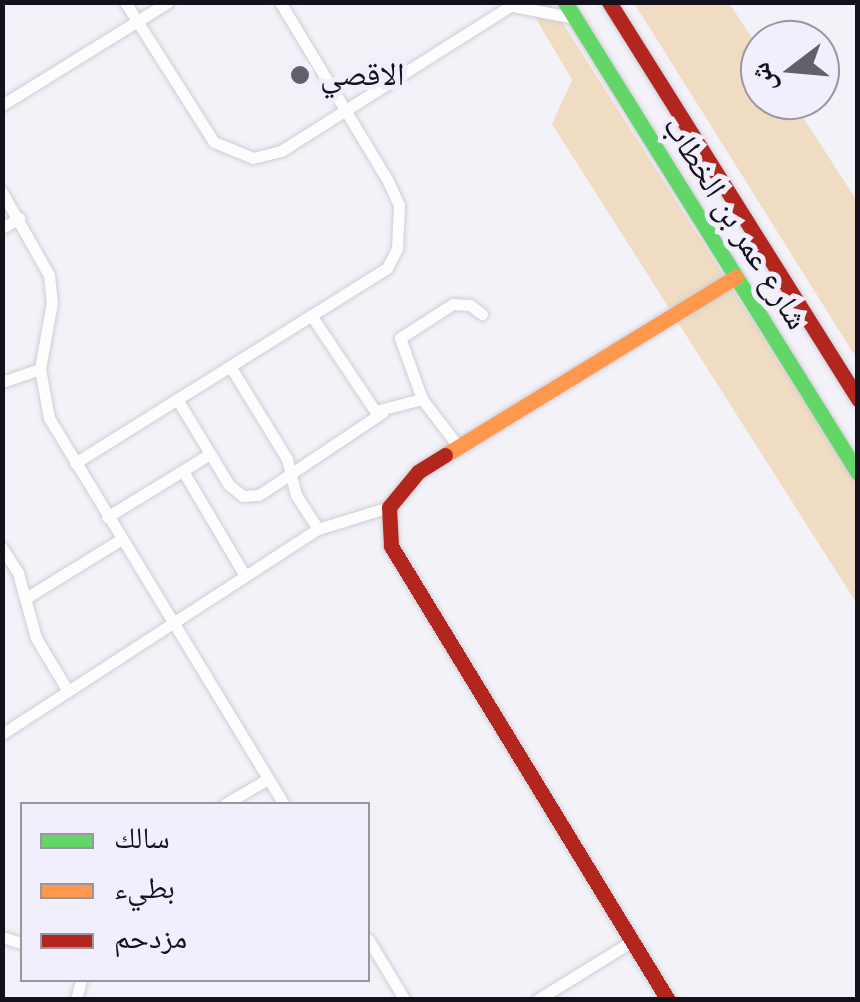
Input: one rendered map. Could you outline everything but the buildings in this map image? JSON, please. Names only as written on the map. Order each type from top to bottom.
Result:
[{"type":"street","points":[[124,2],[226,151],[268,156],[515,4],[575,18]]},
{"type":"street","points":[[2,105],[168,2]]},
{"type":"street","points":[[76,463],[387,268],[401,227],[388,181],[280,2]]},
{"type":"street","name":"شارع عمر بن الخطاب","points":[[566,2],[858,472]]},
{"type":"street","name":"شارع عمر بن الخطاب","points":[[609,2],[858,399]]},
{"type":"street","points":[[2,192],[19,218],[52,288],[40,369],[49,418],[170,625],[283,802]]},
{"type":"street","points":[[2,228],[19,218]]},
{"type":"street","points":[[668,1000],[400,564],[391,546],[389,506],[406,480],[736,276]]},
{"type":"street","points":[[458,446],[422,399],[401,336],[453,304],[482,314]]},
{"type":"street","points":[[312,315],[371,407],[382,412]]},
{"type":"street","points":[[230,366],[318,529]]},
{"type":"street","points":[[2,382],[40,369]]},
{"type":"street","points":[[177,400],[210,454],[243,496],[260,495],[382,412],[422,399]]},
{"type":"street","points":[[107,518],[210,454]]},
{"type":"street","points":[[183,471],[244,576]]},
{"type":"street","points":[[2,734],[318,529],[389,506]]},
{"type":"street","points":[[26,598],[120,540]]},
{"type":"street","points":[[2,548],[26,598],[36,638],[68,692]]},
{"type":"street","points":[[229,802],[268,779]]},
{"type":"street","points":[[370,942],[405,1000]]},
{"type":"street","points":[[537,1000],[632,942]]},
{"type":"shaded area","points":[[527,3],[550,3],[857,485],[857,604],[552,124],[572,80]]},
{"type":"shaded area","points":[[634,3],[729,3],[740,20],[740,120],[805,120],[857,201],[857,359]]},
{"type":"traffic: fast","points":[[565,2],[858,473]]},
{"type":"traffic: slow","points":[[445,455],[736,277]]},
{"type":"traffic: jam","points":[[609,2],[858,399]]},
{"type":"traffic: jam","points":[[445,455],[418,472],[389,507],[391,546],[668,1000]]},
{"type":"place","name":"الاقصي","points":[[300,75]]}]
